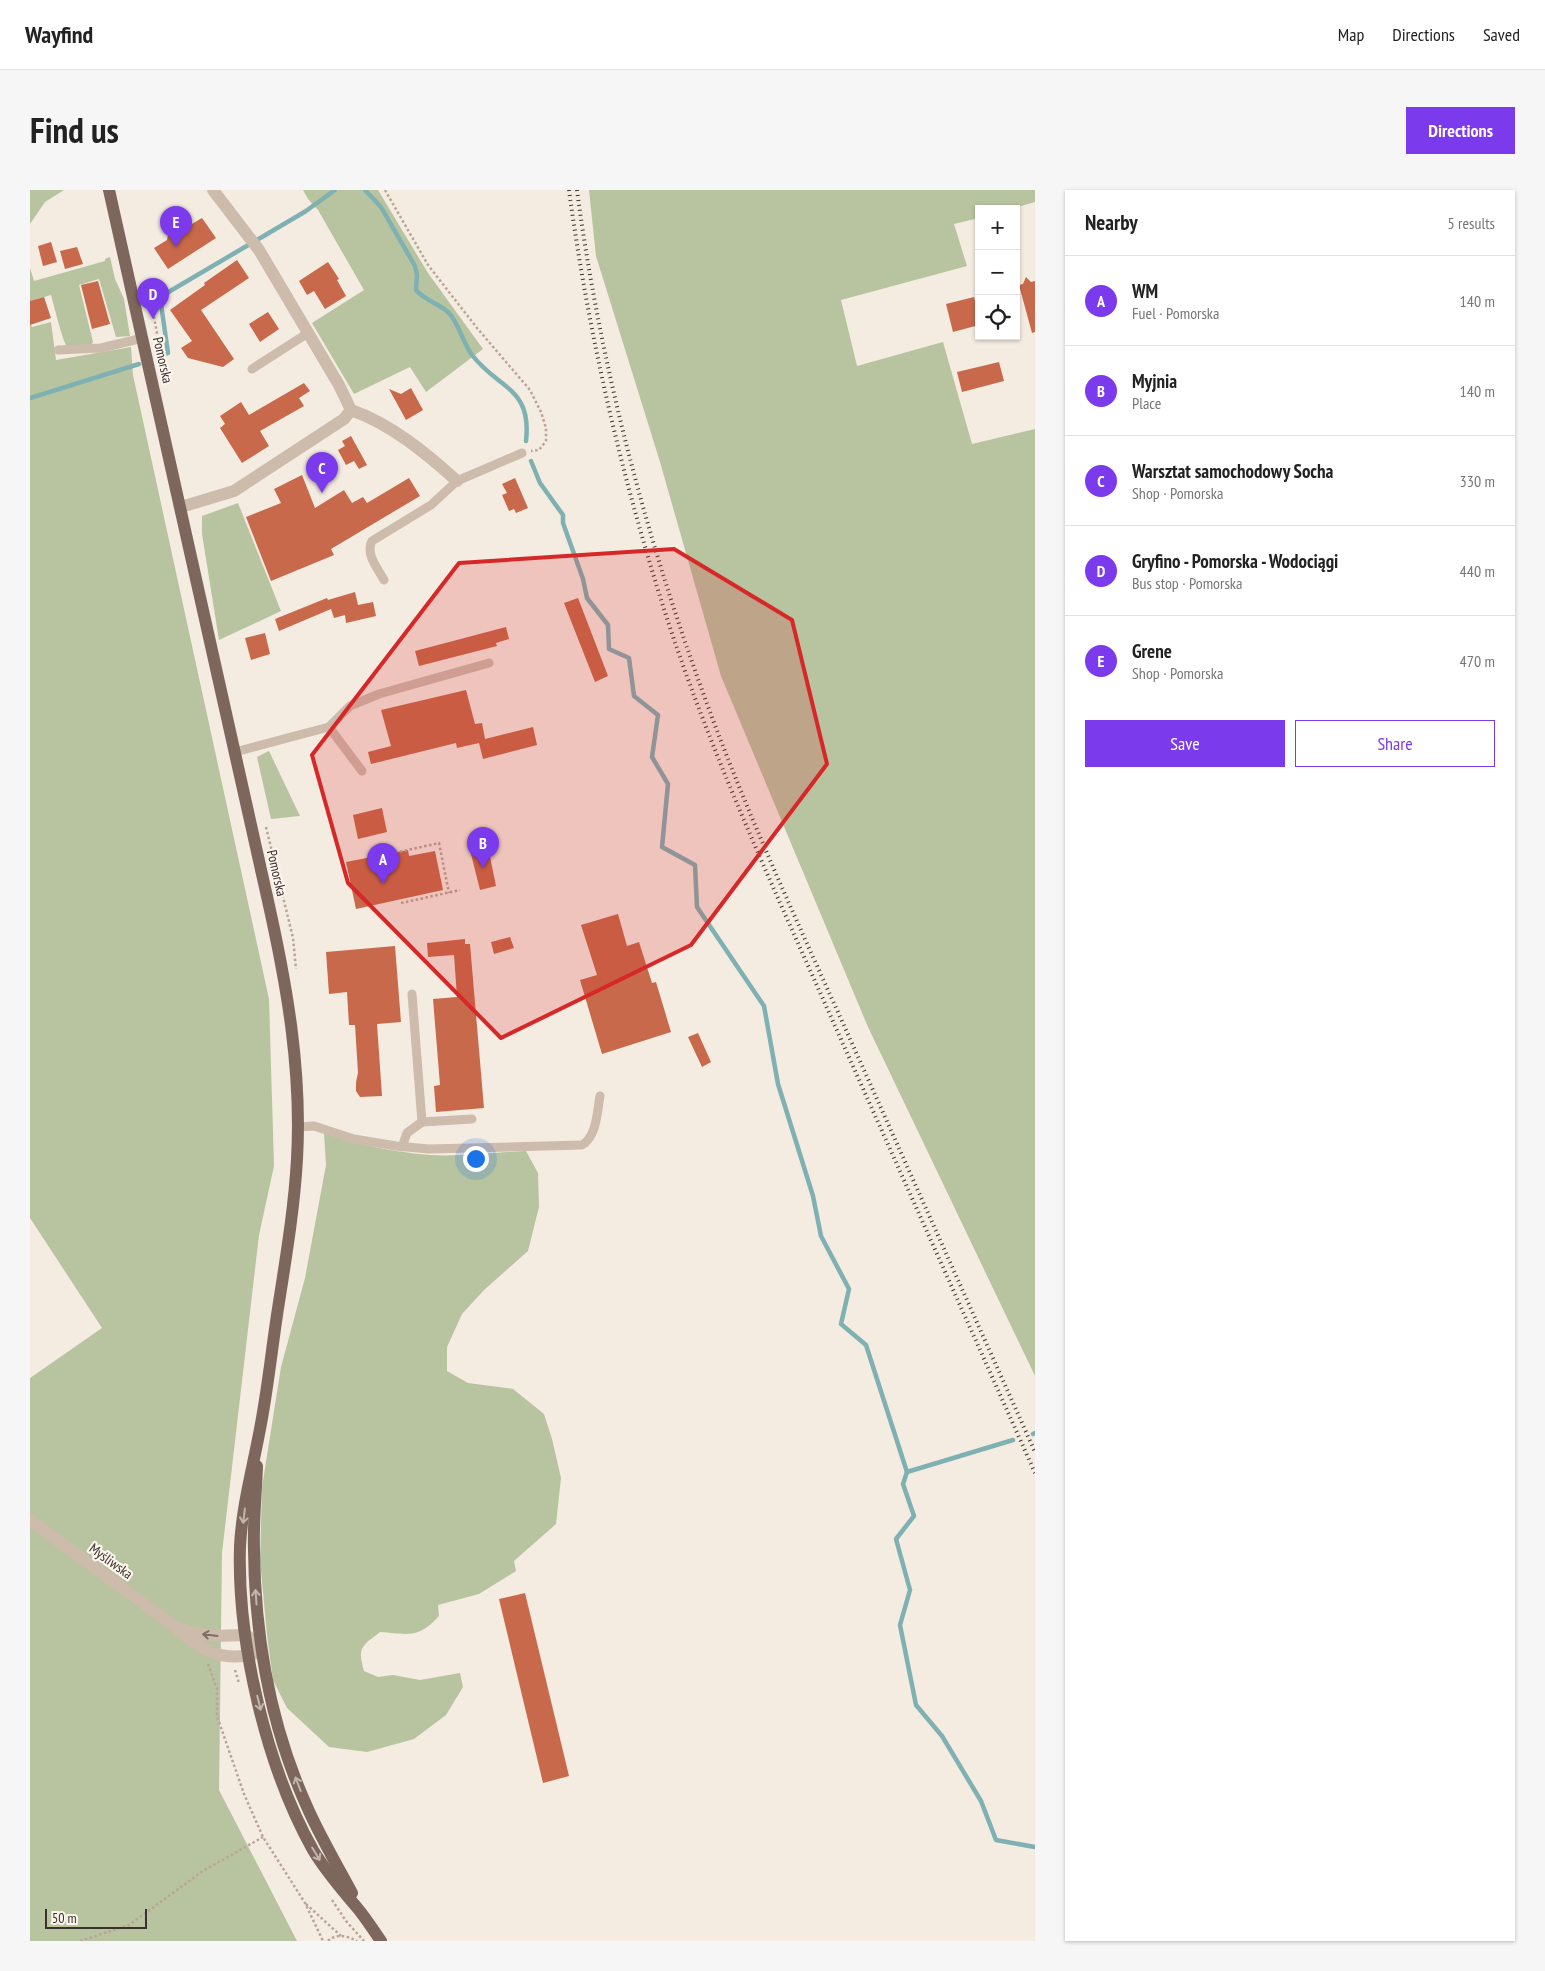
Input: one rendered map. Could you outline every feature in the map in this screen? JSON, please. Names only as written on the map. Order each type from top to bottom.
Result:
[{"type":"main road","name":"Pomorska","points":[[110,190],[288,998],[296,1059],[298,1127],[293,1206],[259,1434]]},
{"type":"main road","points":[[259,1434],[248,1480],[240,1547],[248,1655],[268,1735],[298,1818],[319,1859],[381,1941]]},
{"type":"main road","points":[[259,1434],[254,1548],[261,1645],[274,1707],[287,1755],[307,1808],[360,1911]]},
{"type":"street","points":[[213,190],[259,250],[339,385],[351,410],[373,419],[428,455],[457,481]]},
{"type":"street","points":[[181,507],[234,491],[337,424],[351,410]]},
{"type":"street","name":"Myśliwska","points":[[30,1520],[204,1650],[213,1654],[248,1655]]},
{"type":"street","name":"Myśliwska","points":[[174,1626],[190,1632],[214,1636],[246,1635]]},
{"type":"street","points":[[246,1635],[261,1645],[254,1654],[248,1655]]},
{"type":"lane","points":[[252,370],[308,333]]},
{"type":"lane","points":[[58,350],[101,348],[143,338]]},
{"type":"lane","points":[[384,580],[370,555],[369,548],[372,541],[431,505],[457,481],[522,453]]},
{"type":"lane","points":[[235,752],[328,727],[350,706],[378,694],[489,663]]},
{"type":"lane","points":[[328,727],[362,771]]},
{"type":"lane","points":[[412,994],[422,1122]]},
{"type":"lane","points":[[298,1127],[314,1126],[354,1139],[402,1147],[461,1149],[582,1145],[588,1142],[593,1132],[600,1096]]},
{"type":"lane","points":[[402,1147],[407,1133],[422,1122],[472,1119]]},
{"type":"path","points":[[385,190],[428,265],[477,328],[530,390],[541,412],[546,428],[546,441],[539,450],[522,453]]},
{"type":"path","points":[[390,854],[439,844],[449,893]]},
{"type":"path","points":[[401,903],[460,890]]},
{"type":"path","points":[[204,1650],[218,1689],[217,1716],[244,1794],[263,1837],[305,1903],[323,1941]]},
{"type":"path","points":[[80,1941],[129,1925],[203,1871],[263,1837]]},
{"type":"path","points":[[305,1903],[341,1936],[357,1941]]},
{"type":"path","points":[[328,1941],[330,1938],[341,1936]]},
{"type":"highlighted area","points":[[674,549],[792,620],[827,764],[691,945],[501,1038],[348,883],[312,755],[459,563]]},
{"type":"green space","points":[[30,190],[64,190],[45,202],[30,224]]},
{"type":"green space","points":[[303,190],[378,190],[428,273],[483,349],[426,392],[410,367],[354,394],[312,323],[364,290],[318,210]]},
{"type":"green space","points":[[589,190],[1035,190],[1035,202],[1020,206],[975,205],[975,219],[954,224],[967,266],[841,300],[857,366],[943,342],[972,444],[1035,429],[1035,1376],[868,1027],[721,676],[660,462],[596,256]]},
{"type":"green space","points":[[110,257],[115,279],[124,299],[130,336],[116,337],[99,279],[79,285],[93,342],[91,345],[68,348],[61,332],[51,295],[30,301],[30,268],[34,281],[105,261],[105,259]]},
{"type":"green space","points":[[30,321],[32,327],[51,322],[56,360],[131,347],[133,375],[269,999],[274,1166],[259,1235],[222,1553],[219,1790],[297,1941],[30,1941],[30,1378],[102,1328],[30,1218]]},
{"type":"green space","points":[[238,503],[281,611],[219,640],[202,534],[202,516]]},
{"type":"green space","points":[[269,751],[300,816],[271,819],[257,757]]},
{"type":"green space","points":[[324,1133],[377,1147],[430,1155],[526,1151],[538,1173],[539,1207],[528,1251],[484,1290],[462,1314],[447,1347],[447,1371],[468,1383],[513,1389],[544,1414],[561,1478],[556,1524],[514,1561],[516,1571],[479,1594],[438,1605],[439,1616],[419,1632],[406,1634],[380,1632],[365,1644],[361,1652],[364,1671],[378,1677],[393,1675],[420,1680],[460,1673],[463,1687],[446,1715],[414,1739],[367,1752],[329,1747],[287,1708],[273,1680],[260,1560],[262,1487],[281,1367],[305,1278],[326,1165]]},
{"type":"building","points":[[202,218],[216,238],[168,269],[154,248],[167,240],[168,235],[180,227],[185,228]]},
{"type":"building","points":[[51,242],[57,262],[43,266],[38,246]]},
{"type":"building","points":[[77,247],[83,264],[65,269],[60,251]]},
{"type":"building","points":[[237,260],[249,278],[201,310],[234,359],[223,367],[188,358],[181,348],[192,341],[170,310]]},
{"type":"building","points":[[328,262],[339,279],[337,280],[346,296],[325,309],[314,291],[307,295],[299,281]]},
{"type":"building","points":[[1026,277],[1031,282],[1035,281],[1035,332],[1032,333],[1020,289],[1020,285],[1023,284]]},
{"type":"building","points":[[98,281],[110,324],[92,329],[81,285]]},
{"type":"building","points":[[44,297],[51,318],[30,325],[30,301]]},
{"type":"building","points":[[974,297],[975,326],[953,332],[946,304]]},
{"type":"building","points":[[268,312],[279,329],[260,342],[249,324]]},
{"type":"building","points":[[999,362],[1004,381],[962,392],[957,372]]},
{"type":"building","points":[[304,383],[310,391],[299,398],[304,406],[260,431],[269,446],[242,463],[220,428],[225,424],[220,416],[241,402],[249,415]]},
{"type":"building","points":[[411,388],[423,410],[406,420],[389,389],[401,394]]},
{"type":"building","points":[[351,436],[367,465],[359,469],[354,461],[346,465],[338,450],[345,446],[342,441]]},
{"type":"building","points":[[302,475],[315,508],[344,490],[352,503],[363,497],[367,503],[409,478],[420,496],[331,549],[334,555],[271,581],[246,517],[281,503],[274,489]]},
{"type":"building","points":[[515,478],[528,508],[516,513],[514,509],[509,511],[502,495],[507,493],[502,484]]},
{"type":"building","points":[[355,592],[358,605],[373,602],[376,616],[346,623],[345,615],[334,618],[331,609],[279,631],[275,619],[327,598],[328,600]]},
{"type":"building","points":[[578,598],[608,676],[595,682],[564,603]]},
{"type":"building","points":[[506,627],[509,639],[496,643],[497,646],[419,666],[415,651]]},
{"type":"building","points":[[265,633],[270,654],[251,660],[245,638]]},
{"type":"building","points":[[466,690],[475,724],[482,723],[485,739],[533,727],[537,745],[483,759],[479,743],[457,748],[456,743],[371,764],[368,752],[391,746],[381,710]]},
{"type":"building","points":[[382,808],[387,832],[358,839],[353,815]]},
{"type":"building","points":[[488,847],[496,886],[480,890],[470,850]]},
{"type":"building","points":[[408,850],[409,856],[435,851],[443,890],[356,909],[346,862]]},
{"type":"building","points":[[618,914],[627,946],[639,942],[652,983],[656,982],[671,1032],[602,1054],[580,980],[597,975],[581,925]]},
{"type":"building","points":[[510,937],[514,948],[494,954],[491,942]]},
{"type":"building","points":[[465,939],[465,944],[470,944],[484,1108],[436,1112],[434,1086],[440,1085],[433,999],[457,997],[454,955],[428,957],[427,943]]},
{"type":"building","points":[[395,946],[401,1022],[377,1024],[382,1096],[360,1097],[356,1091],[358,1073],[355,1025],[349,1025],[347,992],[329,994],[326,952]]},
{"type":"building","points":[[698,1033],[711,1062],[702,1067],[688,1037]]},
{"type":"building","points":[[525,1593],[569,1776],[543,1783],[499,1599]]},
{"type":"waterway","points":[[257,240],[306,211],[335,190]]},
{"type":"waterway","points":[[365,190],[381,207],[415,266],[417,275],[416,290],[452,316],[472,355],[482,367],[519,399],[527,423],[526,441]]},
{"type":"waterway","points":[[163,355],[168,353],[160,297],[250,244]]},
{"type":"waterway","points":[[30,398],[139,364]]},
{"type":"waterway","points":[[531,461],[540,483],[563,515],[563,523],[583,579],[587,598],[608,625],[609,649],[629,658],[634,696],[658,715],[652,757],[668,784],[662,847],[695,865],[697,907],[764,1006],[778,1084],[813,1196],[821,1236],[849,1289],[841,1324],[866,1345],[907,1472],[1013,1440]]},
{"type":"waterway","points":[[907,1472],[903,1484],[914,1516],[896,1539],[910,1590],[900,1625],[916,1705],[942,1736],[981,1801],[996,1840],[1035,1847]]},
{"type":"railway","points":[[569,190],[596,348],[619,452],[647,555],[680,657],[739,809],[1035,1473]]},
{"type":"railway","points":[[577,190],[599,325],[630,459],[668,590],[713,720],[781,886],[1035,1452]]},
{"type":"place","name":"Grene","points":[[176,247]]},
{"type":"place","name":"Gryfino - Pomorska - Wodociągi","points":[[153,319]]},
{"type":"place","name":"Warsztat samochodowy Socha","points":[[322,493]]},
{"type":"place","name":"Myjnia","points":[[483,868]]},
{"type":"place","name":"WM","points":[[383,884]]}]
